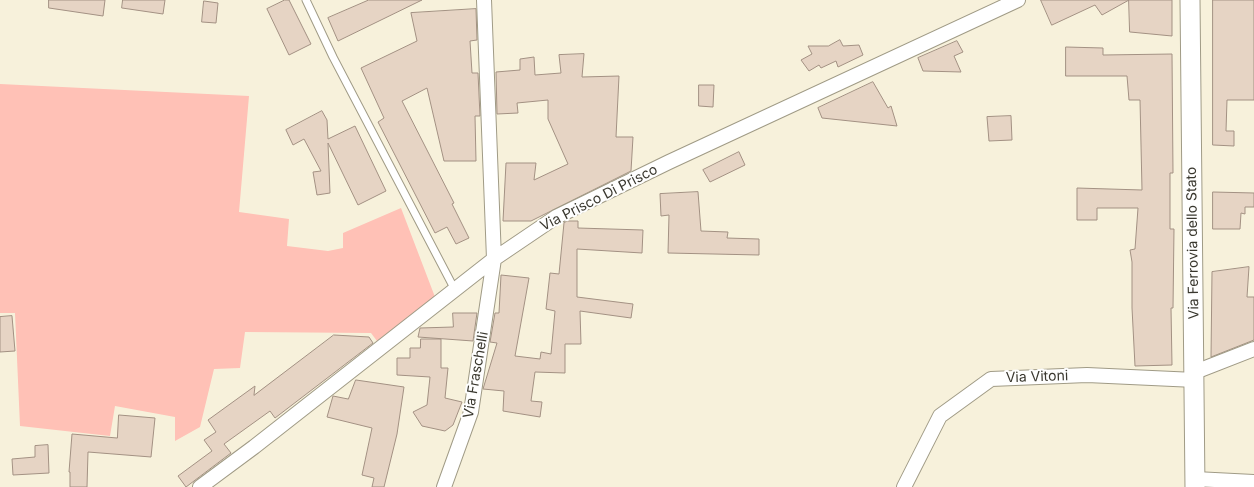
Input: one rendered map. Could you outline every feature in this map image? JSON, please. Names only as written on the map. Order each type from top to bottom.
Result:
[{"type":"main road","name":"Via Ferrovia dello Stato","points":[[1190,0],[1195,483]]},
{"type":"street","name":"Via Fraschelli","points":[[444,487],[471,412],[494,259],[484,0]]},
{"type":"street","name":"Via Prisco Di Prisco","points":[[200,487],[494,259],[556,217],[669,162],[1018,0]]},
{"type":"street","points":[[1195,376],[1254,349]]},
{"type":"street","name":"Via Vitoni","points":[[904,487],[940,416],[991,379],[1087,375],[1195,376]]},
{"type":"street","points":[[1195,483],[1254,482]]},
{"type":"lane","points":[[306,0],[333,57],[455,290]]},
{"type":"shaded area","points":[[0,84],[249,96],[239,212],[289,219],[287,246],[328,251],[343,248],[343,233],[401,208],[435,297],[377,341],[371,333],[245,332],[240,368],[214,369],[200,427],[175,441],[175,417],[115,406],[110,436],[20,426],[15,313],[0,313]]},
{"type":"building","points":[[49,0],[105,0],[103,16],[49,8]]},
{"type":"building","points":[[123,0],[165,0],[163,14],[122,8]]},
{"type":"building","points":[[285,0],[289,0],[311,44],[289,55],[267,9]]},
{"type":"building","points":[[369,0],[422,0],[338,41],[328,18]]},
{"type":"building","points":[[1041,0],[1129,0],[1102,15],[1095,5],[1052,25]]},
{"type":"building","points":[[1129,0],[1172,0],[1172,36],[1130,32]]},
{"type":"building","points":[[1213,0],[1254,0],[1254,100],[1227,100],[1226,131],[1234,131],[1234,146],[1213,145]]},
{"type":"building","points":[[204,1],[218,3],[216,23],[202,22]]},
{"type":"building","points":[[476,9],[477,40],[470,41],[472,73],[478,73],[480,116],[475,116],[476,161],[444,161],[427,88],[402,101],[454,203],[452,204],[469,238],[456,244],[447,227],[435,233],[378,122],[384,118],[361,68],[417,41],[411,13]]},
{"type":"building","points":[[840,40],[843,46],[859,45],[863,55],[838,67],[836,61],[821,68],[819,65],[809,71],[801,60],[812,54],[808,46],[828,46]]},
{"type":"building","points":[[957,41],[963,52],[954,56],[961,72],[923,71],[918,58]]},
{"type":"building","points":[[1066,47],[1103,48],[1103,55],[1172,54],[1173,173],[1170,173],[1170,229],[1174,229],[1173,308],[1171,308],[1172,365],[1135,366],[1130,250],[1135,249],[1138,208],[1097,208],[1097,220],[1077,220],[1077,188],[1142,190],[1140,100],[1129,100],[1127,76],[1066,76]]},
{"type":"building","points":[[584,54],[582,77],[619,76],[616,137],[633,137],[631,171],[531,221],[503,221],[506,163],[536,163],[534,180],[568,164],[548,119],[548,100],[517,103],[518,113],[497,114],[496,72],[520,70],[520,59],[534,57],[535,75],[561,73],[559,55]]},
{"type":"building","points":[[873,82],[888,108],[891,106],[897,126],[822,118],[818,108]]},
{"type":"building","points":[[699,85],[714,85],[713,107],[699,106]]},
{"type":"building","points":[[322,111],[327,120],[328,139],[355,126],[386,191],[358,205],[328,143],[330,193],[317,195],[313,172],[321,171],[304,139],[293,145],[286,130]]},
{"type":"building","points":[[1011,116],[1012,140],[989,141],[987,117]]},
{"type":"building","points":[[739,152],[745,165],[710,182],[703,170]]},
{"type":"building","points":[[698,192],[701,231],[728,232],[727,238],[759,239],[759,255],[668,253],[669,215],[661,216],[660,194]]},
{"type":"building","points":[[1213,192],[1254,193],[1254,207],[1245,207],[1245,214],[1241,213],[1240,229],[1213,229]]},
{"type":"building","points":[[578,221],[578,228],[643,230],[642,253],[577,249],[577,297],[633,304],[631,318],[580,311],[581,344],[565,344],[565,373],[535,372],[531,401],[542,402],[540,417],[503,411],[504,391],[483,389],[497,343],[490,342],[495,313],[499,313],[501,275],[529,278],[515,356],[540,359],[541,352],[551,354],[555,311],[546,309],[550,273],[559,274],[564,223]]},
{"type":"building","points":[[1249,267],[1247,297],[1254,297],[1254,340],[1211,357],[1212,272]]},
{"type":"building","points":[[453,313],[477,313],[473,341],[418,337],[420,328],[453,327]]},
{"type":"building","points":[[12,316],[15,351],[0,352],[0,317]]},
{"type":"building","points":[[334,335],[369,337],[373,343],[275,418],[270,411],[224,444],[231,453],[186,487],[178,476],[212,451],[204,440],[216,432],[208,420],[255,386],[254,395]]},
{"type":"building","points":[[421,339],[441,339],[441,368],[448,368],[445,398],[462,402],[453,425],[445,431],[422,426],[413,412],[427,405],[430,377],[397,375],[397,358],[410,358],[410,348],[420,348]]},
{"type":"building","points":[[356,380],[404,387],[397,434],[384,487],[372,487],[374,478],[362,475],[372,428],[327,417],[333,396],[348,399]]},
{"type":"building","points":[[119,415],[155,418],[151,457],[88,452],[87,487],[70,487],[69,472],[72,434],[117,438]]},
{"type":"building","points":[[48,445],[49,473],[13,475],[12,459],[35,457],[35,446]]}]
